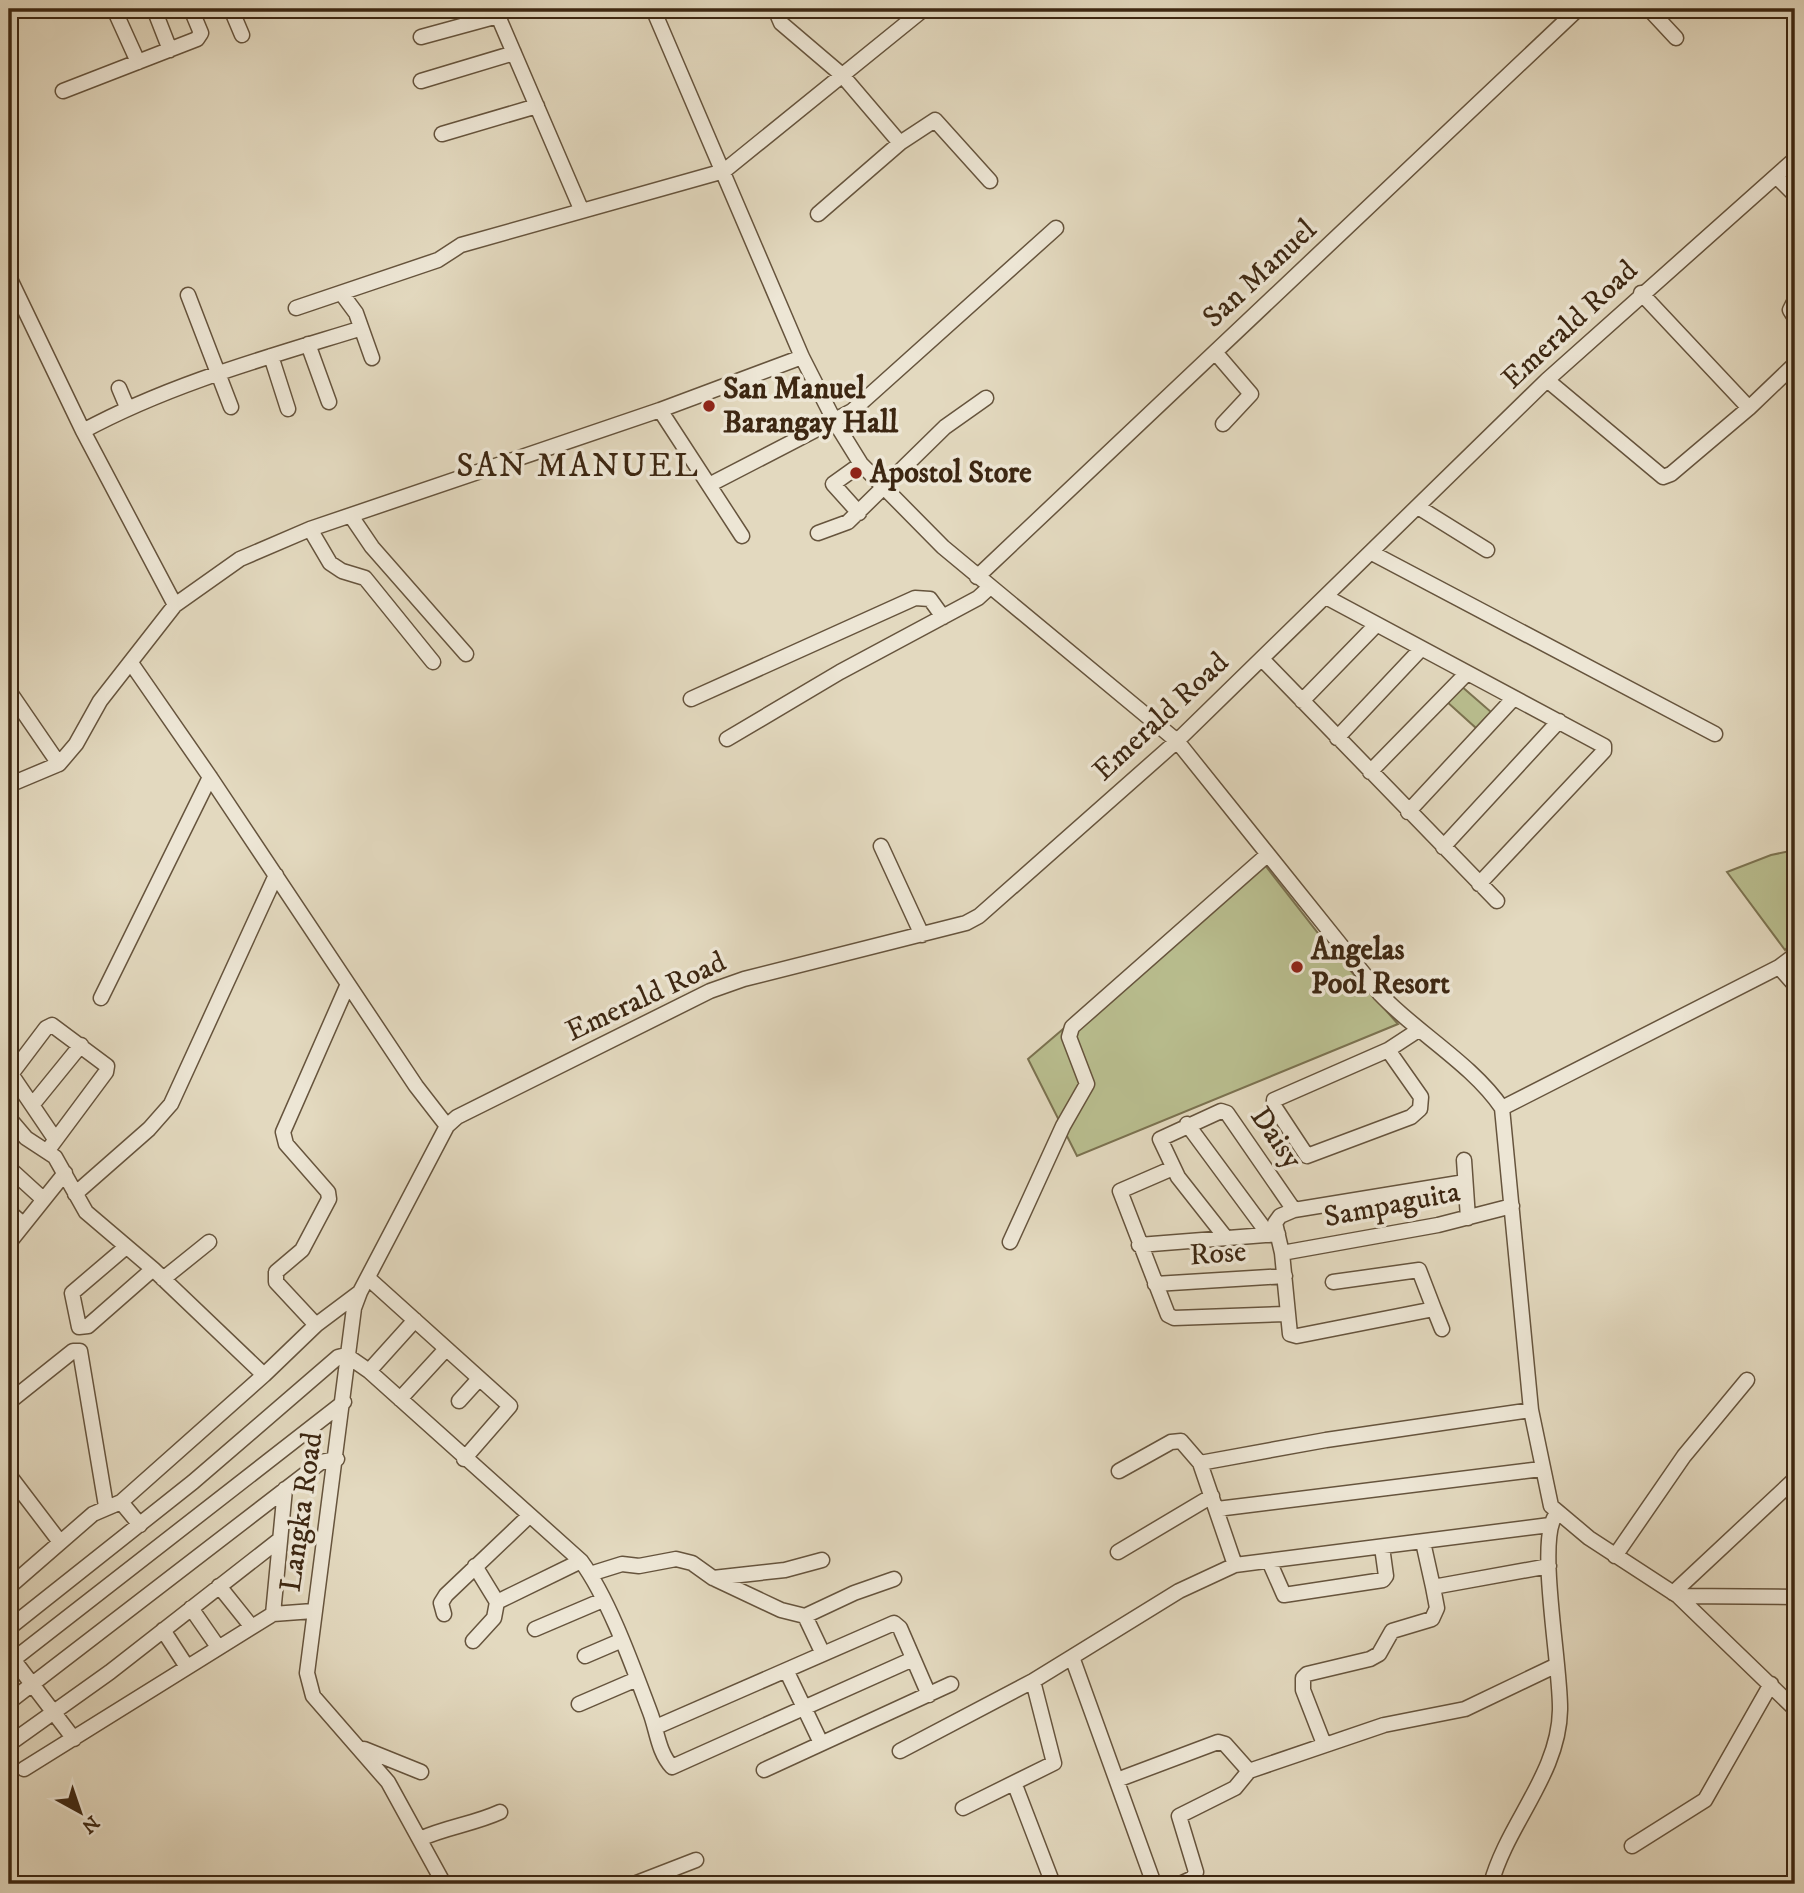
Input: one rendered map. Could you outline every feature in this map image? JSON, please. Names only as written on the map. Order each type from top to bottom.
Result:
[{"type":"street","points":[[114,9],[138,62]]},
{"type":"street","points":[[153,9],[170,50]]},
{"type":"street","points":[[63,91],[197,39],[201,33],[191,9]]},
{"type":"street","points":[[231,9],[242,35]]},
{"type":"street","points":[[653,9],[802,357],[835,422],[861,464],[924,530],[977,577],[1177,741],[1380,994],[1417,1031],[1476,1079],[1502,1108],[1531,1410],[1553,1519],[1549,1566],[1560,1711],[1558,1735],[1549,1763],[1507,1841],[1491,1884]]},
{"type":"street","points":[[782,9],[778,16],[781,23],[842,75],[900,143]]},
{"type":"street","points":[[296,308],[438,260],[461,245],[581,209],[724,171],[925,9]]},
{"type":"street","name":"San Manuel","points":[[977,577],[1578,9]]},
{"type":"street","points":[[1649,9],[1676,38]]},
{"type":"street","points":[[421,37],[496,12],[581,209]]},
{"type":"street","points":[[421,81],[514,53]]},
{"type":"street","points":[[442,134],[537,106]]},
{"type":"street","points":[[818,214],[900,143],[935,120],[990,181]]},
{"type":"street","name":"Emerald Road","points":[[447,1126],[457,1117],[710,991],[766,973],[966,923],[979,916],[1177,741],[1547,380],[1641,293],[1795,159]]},
{"type":"street","points":[[1776,176],[1795,195]]},
{"type":"street","points":[[709,485],[835,422],[860,405],[1056,228]]},
{"type":"street","points":[[9,277],[83,431],[175,605]]},
{"type":"street","points":[[342,293],[356,313],[359,329],[372,358]]},
{"type":"street","points":[[1641,293],[1749,408]]},
{"type":"street","points":[[188,295],[231,407]]},
{"type":"street","points":[[1795,300],[1790,310],[1795,318]]},
{"type":"street","points":[[83,431],[127,407],[216,373],[359,329]]},
{"type":"street","points":[[308,344],[330,402]]},
{"type":"street","points":[[1215,352],[1251,394],[1223,424]]},
{"type":"street","points":[[271,356],[288,409]]},
{"type":"street","points":[[9,785],[59,764],[76,744],[100,701],[175,605],[240,559],[310,529],[660,410],[802,357]]},
{"type":"street","points":[[1547,380],[1663,477],[1671,474],[1749,408],[1795,364]]},
{"type":"street","points":[[119,388],[127,407]]},
{"type":"street","points":[[818,533],[843,525],[859,513],[945,427],[985,398]]},
{"type":"street","points":[[660,410],[742,536]]},
{"type":"street","points":[[859,513],[833,484],[861,464]]},
{"type":"street","points":[[1418,507],[1487,550]]},
{"type":"street","points":[[351,516],[372,547],[466,654]]},
{"type":"street","points":[[310,529],[330,563],[342,571],[365,578],[433,662]]},
{"type":"street","points":[[1371,553],[1715,734]]},
{"type":"street","points":[[727,739],[978,598],[990,587]]},
{"type":"street","points":[[1326,597],[1603,745],[1605,750],[1479,884]]},
{"type":"street","points":[[691,699],[915,598],[930,599],[943,617]]},
{"type":"street","points":[[1302,701],[1376,625]]},
{"type":"street","points":[[1337,738],[1421,649]]},
{"type":"street","points":[[1262,659],[1497,901]]},
{"type":"street","points":[[131,663],[447,1126]]},
{"type":"street","points":[[1370,772],[1467,673]]},
{"type":"street","points":[[9,691],[59,764]]},
{"type":"street","points":[[1408,812],[1513,699]]},
{"type":"street","points":[[1443,847],[1559,721]]},
{"type":"street","points":[[101,998],[210,777]]},
{"type":"street","points":[[881,846],[922,935]]},
{"type":"street","points":[[1010,1242],[1063,1126],[1087,1084],[1069,1037],[1072,1027],[1267,855]]},
{"type":"street","points":[[75,1194],[149,1129],[171,1104],[276,875]]},
{"type":"street","points":[[1502,1108],[1779,967],[1795,955]]},
{"type":"street","points":[[1779,967],[1795,985]]},
{"type":"street","points":[[316,1325],[276,1282],[275,1272],[302,1250],[329,1199],[328,1192],[286,1144],[283,1132],[348,984]]},
{"type":"street","points":[[51,1144],[107,1069],[81,1045],[54,1026],[49,1026],[10,1076],[33,1104],[51,1144],[82,1208],[158,1274],[264,1375]]},
{"type":"street","points":[[1388,1050],[1422,1097],[1420,1109],[1411,1117],[1307,1156],[1274,1106],[1274,1100],[1388,1050],[1417,1031]]},
{"type":"street","points":[[33,1104],[81,1045]]},
{"type":"street","name":"Daisy","points":[[1226,1238],[1173,1168],[1160,1139],[1221,1111],[1227,1113],[1294,1210],[1465,1182]]},
{"type":"street","points":[[9,1118],[26,1138],[51,1144]]},
{"type":"street","points":[[1187,1125],[1274,1235],[1282,1253],[1290,1334],[1297,1336],[1434,1309]]},
{"type":"street","name":"Langka Road","points":[[444,1884],[388,1782],[309,1689],[307,1673],[313,1611],[337,1459],[354,1308],[447,1126]]},
{"type":"street","points":[[1464,1160],[1468,1218]]},
{"type":"street","points":[[9,1168],[43,1199]]},
{"type":"street","points":[[1173,1168],[1120,1191],[1168,1315],[1174,1318],[1286,1314]]},
{"type":"street","points":[[9,1243],[65,1173]]},
{"type":"street","name":"Sampaguita","points":[[1282,1253],[1468,1218],[1512,1206]]},
{"type":"street","points":[[1274,1235],[1275,1221],[1294,1210]]},
{"type":"street","points":[[9,1212],[23,1224]]},
{"type":"street","points":[[1139,1245],[1274,1235]]},
{"type":"street","points":[[125,1247],[72,1293],[79,1326],[88,1326],[158,1274],[209,1242]]},
{"type":"street","points":[[1333,1282],[1419,1270],[1442,1329]]},
{"type":"street","name":"Rose","points":[[1155,1284],[1284,1276]]},
{"type":"street","points":[[368,1278],[510,1409],[464,1459]]},
{"type":"street","points":[[9,1587],[106,1506],[121,1502],[316,1325],[360,1292]]},
{"type":"street","points":[[369,1371],[415,1320]]},
{"type":"street","points":[[400,1399],[446,1349]]},
{"type":"street","points":[[9,1402],[73,1351],[80,1351],[106,1506]]},
{"type":"street","points":[[9,1628],[140,1525],[338,1357],[349,1356],[529,1516],[565,1543],[581,1561],[603,1600],[637,1679],[669,1765],[675,1766],[913,1659]]},
{"type":"street","points":[[459,1401],[478,1380]]},
{"type":"street","points":[[1615,1556],[1684,1456],[1747,1380]]},
{"type":"street","points":[[74,1739],[10,1659],[344,1402]]},
{"type":"street","points":[[1200,1463],[1326,1440],[1531,1410]]},
{"type":"street","points":[[1119,1471],[1177,1440],[1186,1445],[1200,1463],[1235,1565]]},
{"type":"street","points":[[9,1702],[324,1460],[337,1459]]},
{"type":"street","points":[[1118,1552],[1214,1502],[1541,1469]]},
{"type":"street","points":[[9,1475],[60,1542]]},
{"type":"street","points":[[1675,1594],[1795,1479]]},
{"type":"street","points":[[273,1614],[285,1489]]},
{"type":"street","points":[[121,1502],[140,1525]]},
{"type":"street","points":[[444,1614],[443,1598],[529,1516]]},
{"type":"street","points":[[900,1751],[1033,1681],[1178,1591],[1235,1565],[1423,1542],[1553,1519],[1675,1594],[1795,1709]]},
{"type":"street","points":[[9,1744],[279,1541]]},
{"type":"street","points":[[1324,1744],[1304,1690],[1303,1678],[1307,1674],[1374,1657],[1392,1631],[1432,1619],[1437,1608],[1423,1542]]},
{"type":"street","points":[[1269,1561],[1284,1595],[1383,1580],[1386,1576],[1382,1547]]},
{"type":"street","points":[[590,1574],[622,1564],[639,1566],[669,1559],[692,1563],[713,1578],[780,1610],[805,1616],[854,1593],[894,1579]]},
{"type":"street","points":[[713,1578],[785,1570],[822,1560]]},
{"type":"street","points":[[497,1602],[581,1561]]},
{"type":"street","points":[[473,1641],[494,1618],[497,1602],[475,1566]]},
{"type":"street","points":[[1433,1587],[1549,1566]]},
{"type":"street","points":[[219,1586],[251,1626]]},
{"type":"street","points":[[1675,1594],[1795,1597]]},
{"type":"street","points":[[535,1629],[603,1600]]},
{"type":"street","points":[[191,1608],[218,1647]]},
{"type":"street","points":[[24,1769],[251,1626],[273,1614],[313,1611]]},
{"type":"street","points":[[805,1616],[823,1654]]},
{"type":"street","points":[[656,1727],[897,1623],[929,1695]]},
{"type":"street","points":[[163,1630],[187,1667]]},
{"type":"street","points":[[585,1656],[620,1641]]},
{"type":"street","points":[[1072,1657],[1154,1884]]},
{"type":"street","points":[[1180,1884],[1194,1878],[1196,1872],[1179,1816],[1235,1788],[1249,1771],[1384,1725],[1465,1709],[1557,1665]]},
{"type":"street","points":[[787,1672],[821,1743]]},
{"type":"street","points":[[579,1704],[637,1679]]},
{"type":"street","points":[[963,1808],[1015,1785],[1054,1763],[1033,1681]]},
{"type":"street","points":[[764,1770],[951,1684]]},
{"type":"street","points":[[1632,1846],[1705,1800],[1771,1684]]},
{"type":"street","points":[[1117,1780],[1218,1742],[1231,1750],[1249,1771]]},
{"type":"street","points":[[361,1747],[421,1772]]},
{"type":"street","points":[[1015,1785],[1053,1884]]},
{"type":"street","points":[[419,1839],[443,1828],[483,1820],[500,1812]]},
{"type":"street","points":[[634,1884],[696,1860]]},
{"type":"green space","points":[[1460,685],[1491,712],[1476,728],[1446,701]]},
{"type":"green space","points":[[1795,850],[1795,940],[1785,950],[1727,872],[1771,855]]},
{"type":"green space","points":[[1261,860],[1325,942],[1398,1024],[1077,1156],[1028,1059]]},
{"type":"place","name":"San Manuel Barangay Hall","points":[[709,406]]},
{"type":"place","name":"Apostol Store","points":[[856,473]]},
{"type":"place","name":"Angelas Pool Resort","points":[[1297,967]]},
{"type":"district","name":"SAN MANUEL","points":[[578,466]]}]
